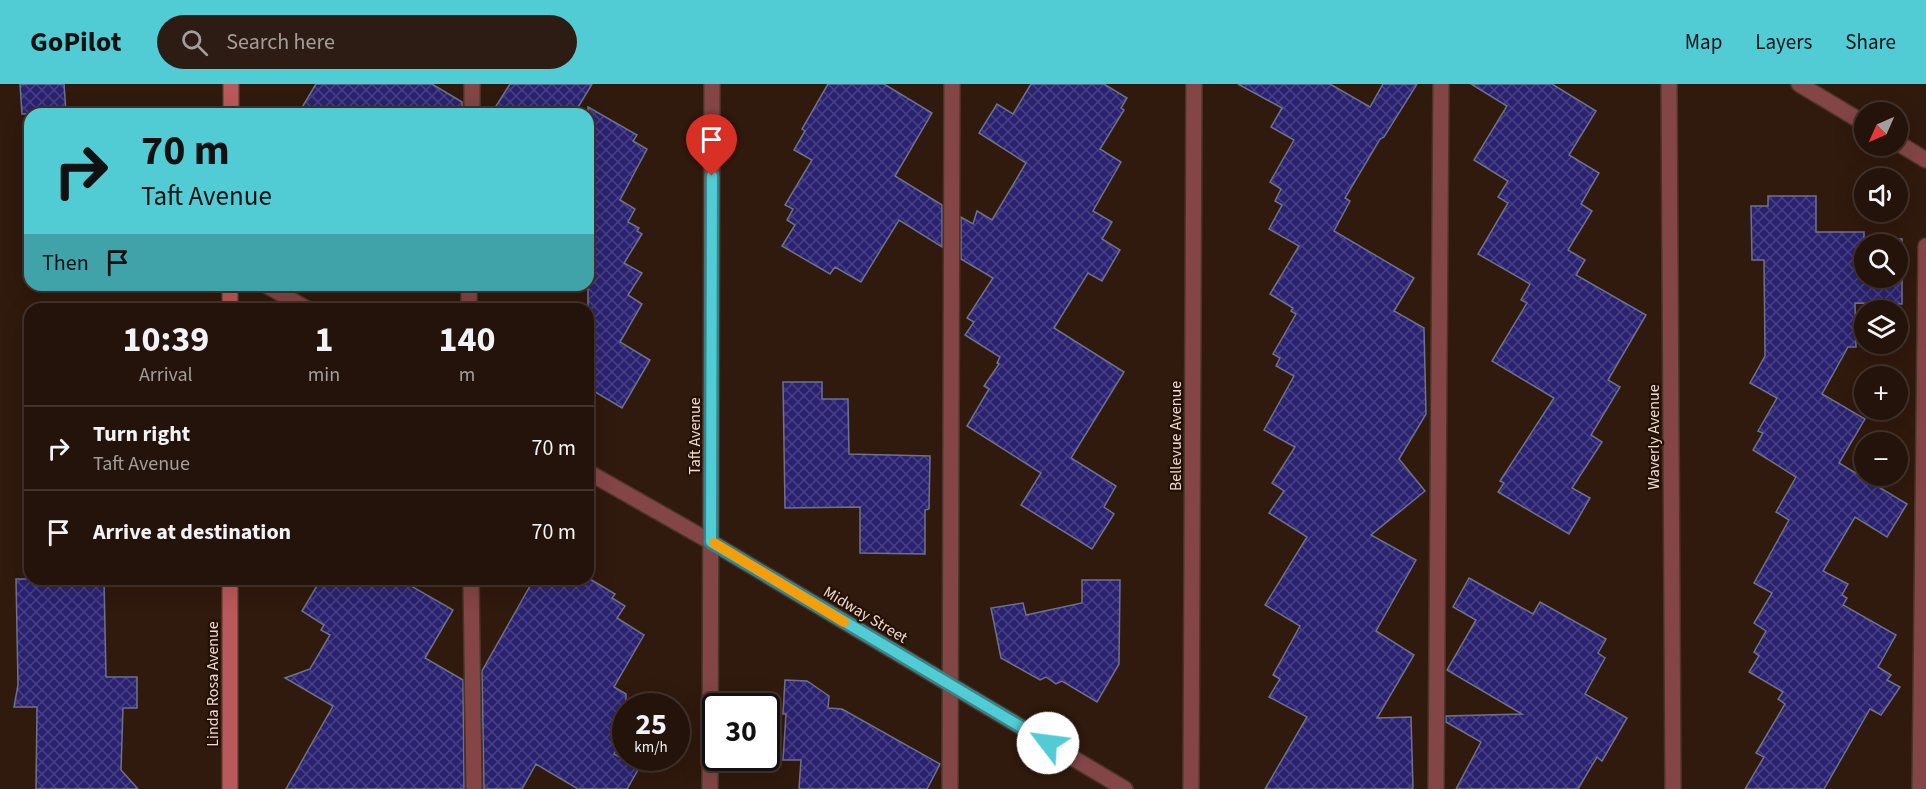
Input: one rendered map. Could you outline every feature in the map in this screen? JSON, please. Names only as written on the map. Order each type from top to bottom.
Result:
[{"type":"street","points":[[231,84],[231,108]]},
{"type":"street","points":[[472,84],[472,108]]},
{"type":"street","name":"Taft Avenue","points":[[710,789],[712,84]]},
{"type":"street","points":[[950,789],[952,84]]},
{"type":"street","name":"Bellevue Avenue","points":[[1191,789],[1194,84]]},
{"type":"street","points":[[1436,789],[1441,84]]},
{"type":"street","name":"Waverly Avenue","points":[[1669,84],[1673,789]]},
{"type":"street","points":[[1799,84],[1854,117]]},
{"type":"street","points":[[1908,149],[1926,160]]},
{"type":"street","points":[[1920,789],[1926,246]]},
{"type":"street","points":[[276,291],[297,303]]},
{"type":"street","name":"Midway Street","points":[[594,475],[711,542],[1125,789]]},
{"type":"street","name":"Linda Rosa Avenue","points":[[230,585],[230,789]]},
{"type":"street","points":[[471,585],[474,789]]},
{"type":"building","points":[[20,84],[64,84],[66,108],[24,108],[24,114],[22,114]]},
{"type":"building","points":[[316,84],[432,84],[462,102],[462,108],[302,108]]},
{"type":"building","points":[[510,84],[592,84],[578,108],[495,108]]},
{"type":"building","points":[[828,84],[884,84],[932,113],[895,176],[942,205],[942,247],[899,220],[861,282],[835,267],[830,274],[782,246],[795,225],[787,220],[793,209],[785,205],[812,160],[794,150],[805,131],[802,129]]},
{"type":"building","points":[[1031,84],[1104,84],[1127,98],[1121,108],[1124,110],[1100,149],[1121,162],[1093,211],[1112,222],[1102,239],[1120,250],[1102,281],[1088,273],[1054,328],[1124,372],[1071,458],[1116,486],[1104,507],[1114,514],[1092,549],[1021,505],[1041,473],[967,426],[989,389],[984,386],[999,364],[997,363],[1000,357],[965,335],[974,322],[967,318],[993,278],[961,259],[961,217],[973,224],[977,211],[992,220],[1026,163],[979,133],[997,104],[1013,114]]},
{"type":"building","points":[[1238,84],[1330,84],[1370,107],[1383,84],[1417,84],[1384,137],[1380,139],[1345,198],[1350,201],[1334,231],[1414,278],[1394,311],[1424,328],[1426,414],[1399,459],[1425,491],[1371,535],[1416,560],[1376,631],[1414,655],[1377,718],[1411,717],[1413,789],[1265,789],[1307,717],[1269,697],[1280,679],[1273,675],[1300,626],[1265,605],[1307,537],[1269,513],[1284,491],[1272,483],[1295,447],[1264,430],[1294,376],[1276,366],[1280,358],[1273,354],[1296,314],[1291,311],[1293,308],[1270,294],[1299,246],[1269,229],[1282,205],[1275,201],[1281,189],[1270,182],[1294,140],[1271,127],[1282,108]]},
{"type":"building","points":[[1471,84],[1552,84],[1596,111],[1569,155],[1599,173],[1581,204],[1592,211],[1568,250],[1585,260],[1576,275],[1646,315],[1608,380],[1620,387],[1591,435],[1602,442],[1572,488],[1590,498],[1569,534],[1498,492],[1504,483],[1500,481],[1554,398],[1492,361],[1527,303],[1521,300],[1530,284],[1478,254],[1508,203],[1498,197],[1508,181],[1474,160],[1507,106]]},
{"type":"building","points":[[594,110],[637,135],[633,141],[647,149],[620,200],[635,209],[628,222],[639,228],[637,231],[642,234],[624,263],[642,273],[628,295],[642,304],[620,342],[650,360],[622,408],[594,391],[594,303],[588,303],[588,291],[594,291]]},
{"type":"building","points":[[1768,196],[1816,196],[1816,232],[1864,232],[1864,234],[1854,234],[1854,288],[1902,288],[1902,300],[1854,300],[1854,347],[1848,347],[1822,394],[1854,413],[1854,420],[1864,420],[1857,432],[1854,432],[1854,438],[1839,463],[1854,472],[1854,486],[1877,486],[1907,504],[1887,537],[1855,517],[1823,571],[1848,584],[1842,595],[1847,598],[1843,605],[1896,635],[1878,667],[1891,675],[1887,680],[1900,687],[1881,715],[1870,709],[1824,789],[1745,789],[1764,757],[1756,753],[1785,704],[1778,699],[1783,692],[1749,672],[1759,656],[1754,652],[1766,631],[1754,623],[1772,593],[1754,583],[1789,520],[1776,512],[1796,477],[1753,450],[1763,433],[1758,431],[1777,398],[1750,383],[1765,356],[1764,260],[1752,260],[1751,206],[1768,206]]},
{"type":"building","points":[[783,382],[822,382],[822,399],[848,399],[849,454],[930,456],[929,509],[925,510],[925,554],[860,553],[860,507],[785,508]]},
{"type":"building","points":[[1469,578],[1533,614],[1540,602],[1606,639],[1598,653],[1605,658],[1585,694],[1627,718],[1602,761],[1597,757],[1578,789],[1456,789],[1481,742],[1446,722],[1446,716],[1522,714],[1447,670],[1476,620],[1453,607]]},
{"type":"building","points":[[16,579],[24,579],[24,585],[104,585],[106,677],[137,677],[137,708],[123,708],[121,770],[138,789],[36,789],[37,707],[14,707],[18,685]]},
{"type":"building","points":[[1082,580],[1120,580],[1119,664],[1097,702],[1062,681],[1056,684],[1046,677],[1040,680],[1001,658],[991,608],[1023,603],[1026,615],[1082,603]]},
{"type":"building","points":[[594,581],[615,594],[612,598],[625,606],[617,618],[644,635],[614,687],[624,693],[612,693],[612,771],[637,771],[627,789],[578,789],[536,764],[522,789],[484,789],[482,671],[531,585],[594,585]]},
{"type":"building","points":[[317,585],[409,585],[453,610],[425,658],[463,680],[464,789],[286,789],[333,706],[285,678],[310,669],[330,635],[321,630],[324,625],[302,611]]},
{"type":"building","points":[[785,680],[807,681],[829,696],[828,708],[842,709],[940,764],[927,789],[799,789],[801,760],[783,760],[786,714],[783,714]]},
{"type":"slow traffic","points":[[714,543],[844,622]]},
{"type":"route","points":[[712,176],[711,542],[1048,743]]}]
